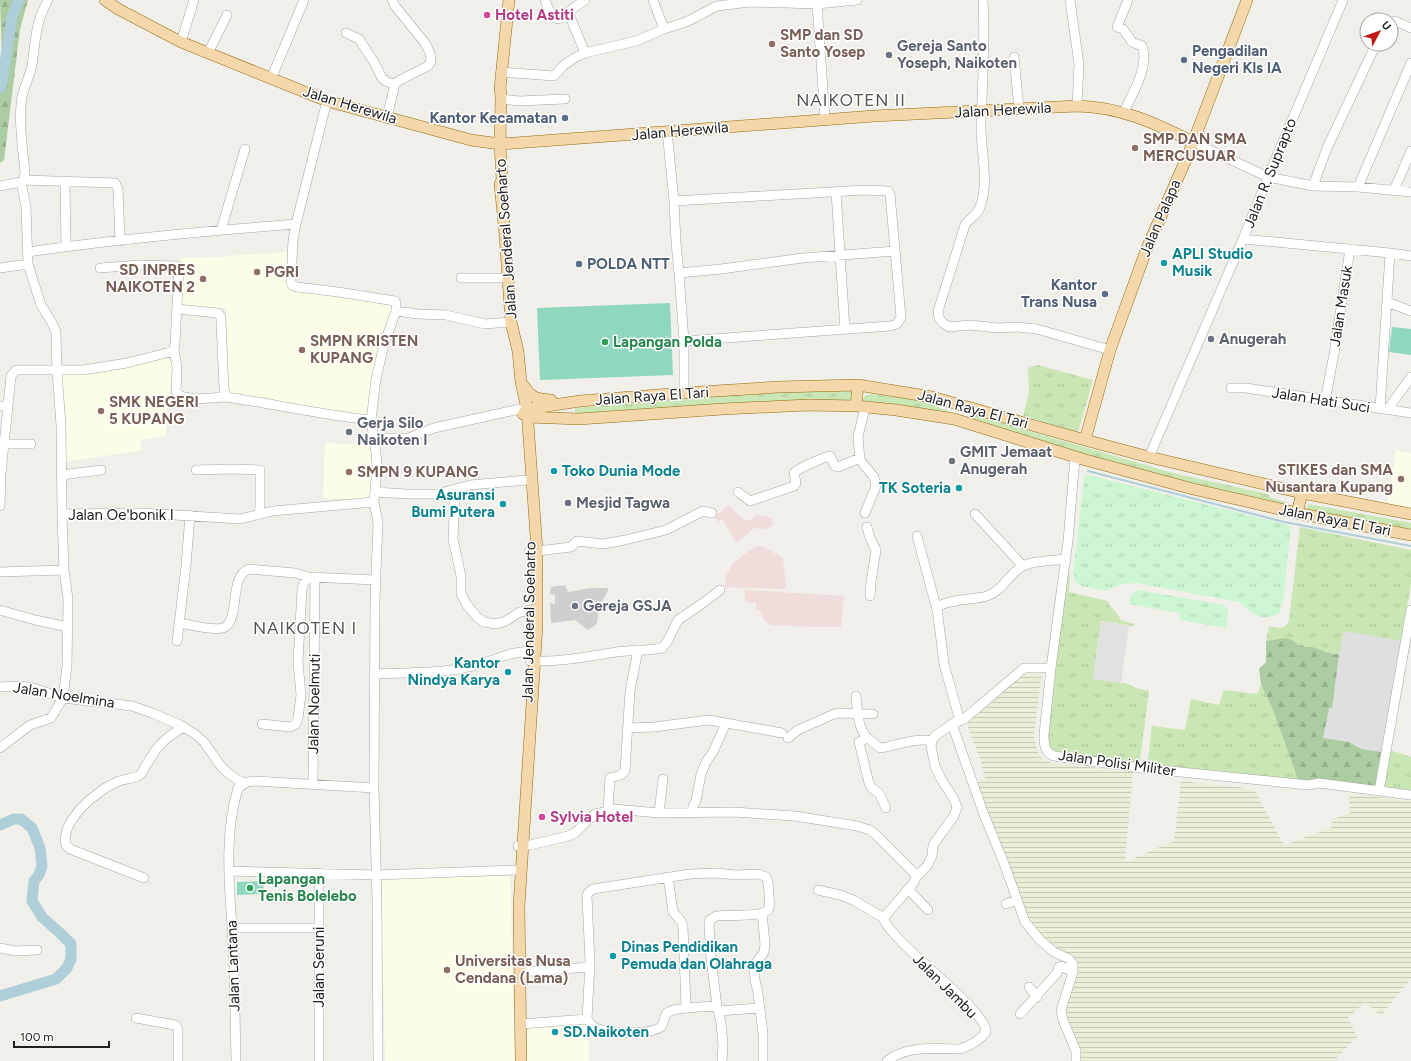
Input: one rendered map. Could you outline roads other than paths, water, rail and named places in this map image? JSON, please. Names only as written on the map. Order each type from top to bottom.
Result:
[{"type":"main road","name":"Jalan Herewila","points":[[105,0],[118,9],[181,42],[327,101],[471,140],[497,144],[622,136],[667,131],[825,119],[1077,106],[1106,108],[1122,112],[1162,126],[1193,142]]},
{"type":"main road","name":"Jalan Jenderal Soeharto","points":[[509,0],[501,72],[496,179],[500,184],[519,386],[525,412],[527,480],[533,552],[531,585],[532,656],[519,906],[522,1061]]},
{"type":"main road","name":"Jalan Palapa","points":[[1085,440],[1110,350],[1147,248],[1193,142],[1247,0]]},
{"type":"main road","name":"Jalan Raya El Tari","points":[[525,412],[580,401],[778,387],[858,385],[905,392],[958,404],[1148,457],[1302,493],[1411,514]]},
{"type":"main road","points":[[858,385],[861,406]]},
{"type":"main road","points":[[519,386],[539,399],[580,401]]},
{"type":"main road","points":[[954,419],[958,404]]},
{"type":"main road","name":"Jalan Raya El Tari","points":[[525,412],[579,419],[792,406],[861,406],[896,410],[954,419],[1075,457],[1192,489],[1297,513],[1411,535]]},
{"type":"main road","points":[[525,433],[543,425],[579,419]]},
{"type":"main road","name":"Jalan Jenderal Soeharto","points":[[525,433],[537,625],[532,656]]},
{"type":"main road","points":[[1297,513],[1302,493]]},
{"type":"main road","name":"Jalan Jenderal Soeharto","points":[[520,910],[517,904],[517,870],[521,846]]},
{"type":"street","points":[[48,0],[40,16],[36,33],[31,71],[22,96],[21,119],[25,173],[22,181],[26,207],[28,264],[41,305],[55,329],[61,425],[62,514]]},
{"type":"street","points":[[181,42],[194,0]]},
{"type":"street","points":[[271,79],[304,0]]},
{"type":"street","points":[[387,117],[395,84],[428,66],[431,61],[430,53],[425,43],[395,6],[392,0]]},
{"type":"street","points":[[545,0],[550,13],[554,18],[558,19],[585,0]]},
{"type":"street","points":[[653,0],[664,29]]},
{"type":"street","points":[[501,72],[554,76],[571,60],[585,54],[636,41],[664,29],[686,22],[717,6],[750,2],[817,4],[858,0]]},
{"type":"street","points":[[983,0],[981,122],[982,153],[985,178],[980,210],[968,220],[965,225],[938,311],[939,318],[943,323],[949,326],[970,325],[998,328],[1015,327],[1037,329],[1110,350]]},
{"type":"street","points":[[1070,0],[1079,64],[1077,106]]},
{"type":"street","points":[[1122,112],[1143,68],[1144,58],[1142,46],[1129,40],[1120,28],[1128,0]]},
{"type":"street","name":"Jalan R. Suprapto","points":[[1148,457],[1243,239],[1343,0]]},
{"type":"street","points":[[817,4],[825,119]]},
{"type":"street","points":[[568,12],[585,54]]},
{"type":"street","points":[[208,53],[227,15]]},
{"type":"street","points":[[1399,23],[1411,28]]},
{"type":"street","points":[[346,33],[359,39],[374,62],[382,78],[387,82],[395,84]]},
{"type":"street","points":[[1313,186],[1327,148],[1372,52]]},
{"type":"street","points":[[1014,57],[1019,109]]},
{"type":"street","points":[[1358,187],[1411,63]]},
{"type":"street","points":[[500,94],[519,101],[565,99]]},
{"type":"street","points":[[327,101],[296,224],[291,268],[292,285],[297,287],[395,301],[396,303],[396,311],[384,344],[376,379],[371,420],[375,438],[377,466],[374,502],[378,523],[374,788],[378,1061]]},
{"type":"street","points":[[667,131],[674,201],[684,341],[684,393]]},
{"type":"street","name":"Jalan Herewila","points":[[1193,142],[1268,177],[1313,186],[1358,187],[1411,192]]},
{"type":"street","points":[[221,230],[245,149]]},
{"type":"street","points":[[1394,190],[1411,151]]},
{"type":"street","points":[[0,186],[22,181],[115,183],[118,189],[120,241]]},
{"type":"street","points":[[65,182],[66,246]]},
{"type":"street","points":[[674,201],[767,194],[885,190],[889,192],[900,299],[899,322],[890,326],[684,341]]},
{"type":"street","points":[[836,192],[845,330]]},
{"type":"street","points":[[28,252],[66,246],[296,224]]},
{"type":"street","points":[[1243,239],[1350,249]]},
{"type":"street","name":"Jalan Masuk","points":[[1325,401],[1334,354],[1350,249],[1411,256]]},
{"type":"street","points":[[679,273],[803,258],[895,251]]},
{"type":"street","points":[[1384,409],[1390,253]]},
{"type":"street","points":[[0,268],[28,264]]},
{"type":"street","points":[[100,268],[140,265],[178,266],[174,351],[176,391],[180,396],[195,399],[226,397],[338,416],[371,420]]},
{"type":"street","points":[[461,278],[509,278]]},
{"type":"street","points":[[1387,302],[1411,310]]},
{"type":"street","points":[[176,309],[218,313],[220,315],[224,389],[226,397]]},
{"type":"street","points":[[396,311],[418,314],[446,315],[485,324],[512,322]]},
{"type":"street","points":[[0,506],[4,444],[4,406],[11,376],[16,370],[83,370],[106,367],[174,351]]},
{"type":"street","points":[[1384,409],[1411,377]]},
{"type":"street","name":"Jalan Hati Suci","points":[[1231,388],[1246,388],[1411,413]]},
{"type":"street","points":[[861,406],[858,437],[860,458],[874,477],[876,486],[865,513]]},
{"type":"street","points":[[375,438],[409,438],[434,428],[525,412]]},
{"type":"street","points":[[4,444],[31,444]]},
{"type":"street","points":[[738,492],[750,501],[794,486],[796,483],[794,472],[796,469],[814,463],[822,458],[830,456],[835,466],[838,467],[860,458]]},
{"type":"street","name":"Jalan Polisi Militer","points":[[1075,457],[1066,559],[1051,668],[1044,744],[1046,751],[1054,756],[1141,768],[1308,785],[1319,783],[1411,795]]},
{"type":"street","points":[[61,475],[101,470]]},
{"type":"street","points":[[196,470],[260,470],[260,506],[258,514]]},
{"type":"street","points":[[376,492],[430,494],[447,492],[481,484],[527,480]]},
{"type":"street","points":[[455,490],[453,539],[462,576],[462,594],[467,605],[477,617],[484,622],[495,624],[504,622],[520,612],[531,610]]},
{"type":"street","name":"Jalan Oe'bonik I","points":[[0,748],[30,725],[51,718],[63,698],[68,666],[68,599],[64,570],[62,514],[142,513],[240,519],[258,514],[374,502]]},
{"type":"street","points":[[533,552],[571,547],[577,541],[602,544],[625,540],[666,530],[703,511],[712,513]]},
{"type":"street","points":[[975,514],[1023,566]]},
{"type":"street","points":[[177,641],[190,516]]},
{"type":"street","points":[[867,527],[870,538],[876,550],[870,582],[870,596]]},
{"type":"street","points":[[918,536],[936,610],[944,664],[956,722],[983,812],[1005,866],[1025,922],[1031,931],[1054,952],[1071,961],[1074,968],[1061,1010],[1063,1020],[1076,1052],[1076,1061]]},
{"type":"street","points":[[936,610],[938,606],[944,603],[988,596],[1000,588],[1023,566],[1033,562],[1066,559]]},
{"type":"street","points":[[180,623],[219,628],[227,626],[234,605],[238,580],[244,572],[249,569],[295,573],[312,577],[376,580]]},
{"type":"street","points":[[0,572],[64,570]]},
{"type":"street","points":[[262,724],[290,727],[296,724],[301,695],[298,662],[302,589],[304,583],[312,577]]},
{"type":"street","name":"Jalan Noelmuti","points":[[312,577],[315,620],[313,784]]},
{"type":"street","points":[[375,674],[417,673],[456,669],[480,664],[510,654],[573,659],[600,656],[615,652],[662,648],[667,642],[678,620],[720,590]]},
{"type":"street","points":[[0,610],[35,620],[68,627]]},
{"type":"street","points":[[1379,790],[1411,610]]},
{"type":"street","points":[[300,620],[315,620]]},
{"type":"street","points":[[608,810],[610,778],[621,775],[624,771],[630,691],[638,650]]},
{"type":"street","points":[[298,662],[314,663]]},
{"type":"street","points":[[818,890],[840,895],[853,900],[884,918],[917,876],[928,866],[932,856],[933,845],[940,833],[954,816],[957,806],[935,766],[931,746],[935,736],[993,696],[1024,668],[1051,668]]},
{"type":"street","name":"Jalan Noelmina","points":[[0,687],[30,687],[63,698],[132,706],[152,712],[184,727],[204,742],[228,774],[244,784]]},
{"type":"street","points":[[856,696],[856,715],[861,729],[867,738],[880,748],[924,741],[932,742]]},
{"type":"street","points":[[628,728],[654,727],[709,720],[785,735],[838,713],[856,715],[873,714]]},
{"type":"street","points":[[298,718],[314,719]]},
{"type":"street","points":[[692,813],[701,774],[726,723]]},
{"type":"street","points":[[144,878],[70,849],[66,845],[65,836],[73,818],[89,802],[113,784],[138,776],[154,750],[175,732],[184,727]]},
{"type":"street","points":[[867,738],[859,743],[869,783],[879,794],[886,808]]},
{"type":"street","points":[[659,814],[663,779]]},
{"type":"street","points":[[244,784],[255,781],[374,788]]},
{"type":"street","name":"Jalan Lantana","points":[[236,1061],[229,845],[233,805],[238,788],[244,784]]},
{"type":"street","points":[[521,846],[574,833],[590,818],[596,814],[608,810],[629,810],[659,814],[776,814],[857,826],[873,832],[917,876]]},
{"type":"street","points":[[230,871],[376,875],[517,870]]},
{"type":"street","name":"Jalan Seruni","points":[[319,873],[319,1061]]},
{"type":"street","points":[[722,1061],[723,1045],[718,1008],[711,959],[710,920],[716,916],[762,913],[767,911],[769,906],[768,881],[763,875],[690,874],[590,890],[587,896],[590,967],[587,1019],[593,1027],[606,1032],[655,1030],[661,1027],[667,1014],[686,1008],[718,1008],[759,1008]]},
{"type":"street","points":[[668,877],[673,912],[683,926],[686,1008]]},
{"type":"street","points":[[908,889],[928,910]]},
{"type":"street","points":[[1006,904],[1017,900]]},
{"type":"street","points":[[762,913],[765,944],[764,952],[754,966],[763,1034],[763,1061]]},
{"type":"street","name":"Jalan Jambu","points":[[884,918],[885,923],[894,934],[975,1012],[986,1029],[983,1035],[966,1047],[918,1049],[898,1054],[887,1061]]},
{"type":"street","points":[[232,928],[319,928]]},
{"type":"street","points":[[0,948],[15,951],[37,950]]},
{"type":"street","points":[[1020,1014],[1037,997],[1061,966],[1073,972]]},
{"type":"street","points":[[520,972],[590,967]]},
{"type":"street","points":[[1029,987],[1037,997]]},
{"type":"street","points":[[136,1018],[175,1025],[178,1029],[178,1061]]},
{"type":"street","points":[[521,1024],[587,1019]]},
{"type":"waterway","points":[[0,88],[12,17],[19,0]]},
{"type":"waterway","points":[[1088,471],[1284,522],[1411,546]]},
{"type":"waterway","points":[[0,825],[14,819],[21,819],[32,828],[40,848],[42,866],[39,875],[34,881],[32,901],[42,917],[71,944],[71,959],[67,968],[56,979],[0,996]]},
{"type":"place","name":"Hotel Astiti","points":[[487,15]]},
{"type":"place","name":"SMP dan SD Santo Yosep","points":[[772,44]]},
{"type":"place","name":"Gereja Santo Yoseph, Naikoten","points":[[889,55]]},
{"type":"place","name":"Pengadilan Negeri Kls IA","points":[[1184,60]]},
{"type":"place","name":"Kantor Kecamatan","points":[[565,118]]},
{"type":"place","name":"SMP DAN SMA MERCUSUAR","points":[[1135,148]]},
{"type":"place","name":"APLI Studio Musik","points":[[1164,263]]},
{"type":"place","name":"POLDA NTT","points":[[579,264]]},
{"type":"place","name":"PGRI","points":[[257,272]]},
{"type":"place","name":"SD INPRES NAIKOTEN 2","points":[[203,279]]},
{"type":"place","name":"Kantor Trans Nusa","points":[[1105,294]]},
{"type":"place","name":"Anugerah","points":[[1211,339]]},
{"type":"place","name":"Lapangan Polda","points":[[605,342]]},
{"type":"place","name":"SMPN KRISTEN KUPANG","points":[[302,350]]},
{"type":"place","name":"SMK NEGERI 5 KUPANG","points":[[101,411]]},
{"type":"place","name":"Gerja Silo Naikoten I","points":[[349,432]]},
{"type":"place","name":"GMIT Jemaat Anugerah","points":[[952,461]]},
{"type":"place","name":"Toko Dunia Mode","points":[[554,471]]},
{"type":"place","name":"SMPN 9 KUPANG","points":[[349,472]]},
{"type":"place","name":"STIKES dan SMA Nusantara Kupang","points":[[1401,479]]},
{"type":"place","name":"TK Soteria","points":[[959,488]]},
{"type":"place","name":"Mesjid Tagwa","points":[[568,503]]},
{"type":"place","name":"Asuransi Bumi Putera","points":[[503,504]]},
{"type":"place","name":"Gereja GSJA","points":[[575,606]]},
{"type":"place","name":"Kantor Nindya Karya","points":[[508,672]]},
{"type":"place","name":"Sylvia Hotel","points":[[542,817]]},
{"type":"place","name":"Lapangan Tenis Bolelebo","points":[[250,888]]},
{"type":"place","name":"Dinas Pendidikan Pemuda dan Olahraga","points":[[613,956]]},
{"type":"place","name":"Universitas Nusa Cendana (Lama)","points":[[447,970]]},
{"type":"place","name":"SD.Naikoten","points":[[555,1032]]},
{"type":"district","name":"NAIKOTEN II","points":[[851,100]]},
{"type":"district","name":"NAIKOTEN I","points":[[305,628]]}]
